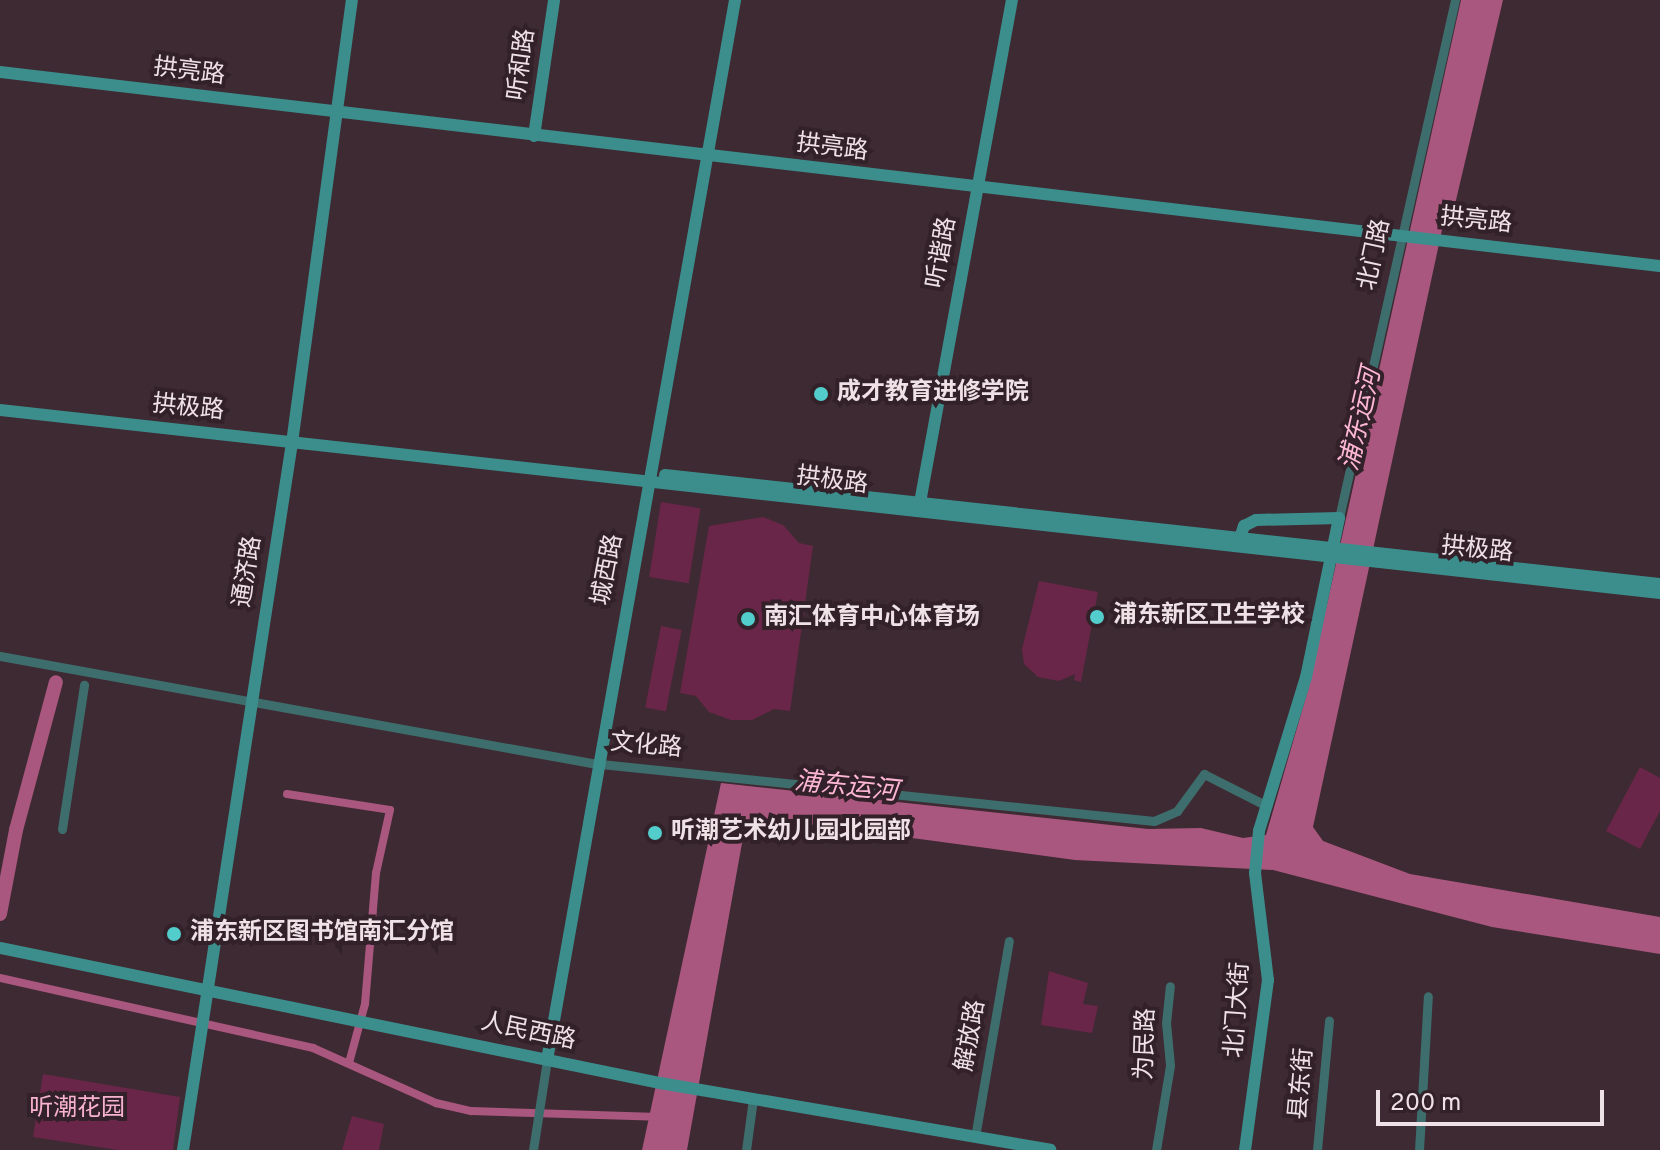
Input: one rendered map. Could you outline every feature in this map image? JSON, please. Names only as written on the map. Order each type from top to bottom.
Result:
[{"type":"street","name":"通济路","points":[[183,1150],[292,438],[352,0]]},
{"type":"street","name":"听和路","points":[[534,136],[554,0]]},
{"type":"street","name":"城西路","points":[[533,1150],[598,763],[735,0]]},
{"type":"street","name":"听谐路","points":[[919,508],[1012,0]]},
{"type":"street","name":"北门路","points":[[1255,873],[1259,831],[1306,677],[1455,0]]},
{"type":"street","name":"拱亮路","points":[[0,72],[1660,266]]},
{"type":"street","name":"拱极路","points":[[0,402],[292,438],[1316,550],[1660,593]]},
{"type":"street","name":"拱极路","points":[[0,410],[292,438]]},
{"type":"street","name":"拱极路","points":[[919,508],[1240,538],[1316,550]]},
{"type":"street","points":[[1240,538],[1252,520],[1339,518]]},
{"type":"street","name":"拱极路","points":[[1399,560],[1660,584]]},
{"type":"street","name":"文化路","points":[[0,656],[252,697],[598,763],[1154,821],[1177,811],[1204,774],[1267,806]]},
{"type":"street","points":[[62,829],[84,685]]},
{"type":"street","name":"北门大街","points":[[1245,1150],[1268,980],[1255,873]]},
{"type":"street","name":"解放路","points":[[975,1137],[1009,941]]},
{"type":"street","name":"人民西路","points":[[6,949],[391,1025],[706,1092],[1050,1150]]},
{"type":"street","name":"为民路","points":[[1156,1150],[1170,1065],[1166,1023],[1170,986]]},
{"type":"street","points":[[1419,1150],[1428,996]]},
{"type":"street","name":"县东街","points":[[1317,1150],[1329,1021]]},
{"type":"street","points":[[746,1150],[753,1099]]},
{"type":"green space","points":[[661,502],[701,508],[689,583],[649,577]]},
{"type":"green space","name":"南汇体育中心体育场","points":[[763,517],[783,525],[799,543],[813,546],[790,711],[774,709],[752,720],[731,720],[709,712],[696,696],[680,693],[709,526]]},
{"type":"green space","points":[[1039,581],[1098,592],[1081,682],[1074,680],[1075,674],[1059,681],[1038,677],[1024,664],[1022,649]]},
{"type":"green space","points":[[661,626],[682,630],[666,711],[645,707]]},
{"type":"green space","points":[[1640,767],[1660,778],[1660,811],[1640,849],[1606,831]]},
{"type":"green space","points":[[1049,971],[1088,983],[1083,1004],[1098,1006],[1092,1033],[1041,1025]]},
{"type":"green space","name":"听潮花园","points":[[43,1074],[180,1097],[173,1150],[118,1150],[33,1137]]},
{"type":"green space","points":[[352,1116],[384,1124],[379,1150],[342,1150]]},
{"type":"shaded area","points":[[1461,0],[1503,0],[1453,213],[1442,230],[1313,827],[1323,841],[1410,874],[1660,917],[1660,954],[1492,927],[1273,870],[1075,860],[771,819],[751,823],[744,832],[687,1150],[642,1150],[721,783],[1148,829],[1201,828],[1243,838],[1266,835],[1308,690]]},
{"type":"waterway","points":[[0,914],[16,830],[56,682]]},
{"type":"waterway","points":[[287,794],[390,810],[376,873],[365,1004],[349,1063]]},
{"type":"waterway","points":[[0,978],[313,1048],[436,1103],[471,1111],[658,1117]]},
{"type":"place","name":"成才教育进修学院","points":[[821,394]]},
{"type":"place","name":"浦东新区卫生学校","points":[[1097,617]]},
{"type":"place","name":"南汇体育中心体育场","points":[[748,619]]},
{"type":"place","name":"听潮艺术幼儿园北园部","points":[[655,833]]},
{"type":"place","name":"浦东新区图书馆南汇分馆","points":[[174,934]]},
{"type":"water label","name":"浦东运河","points":[[1362,420]]},
{"type":"water label","name":"浦东运河","points":[[846,788]]}]
